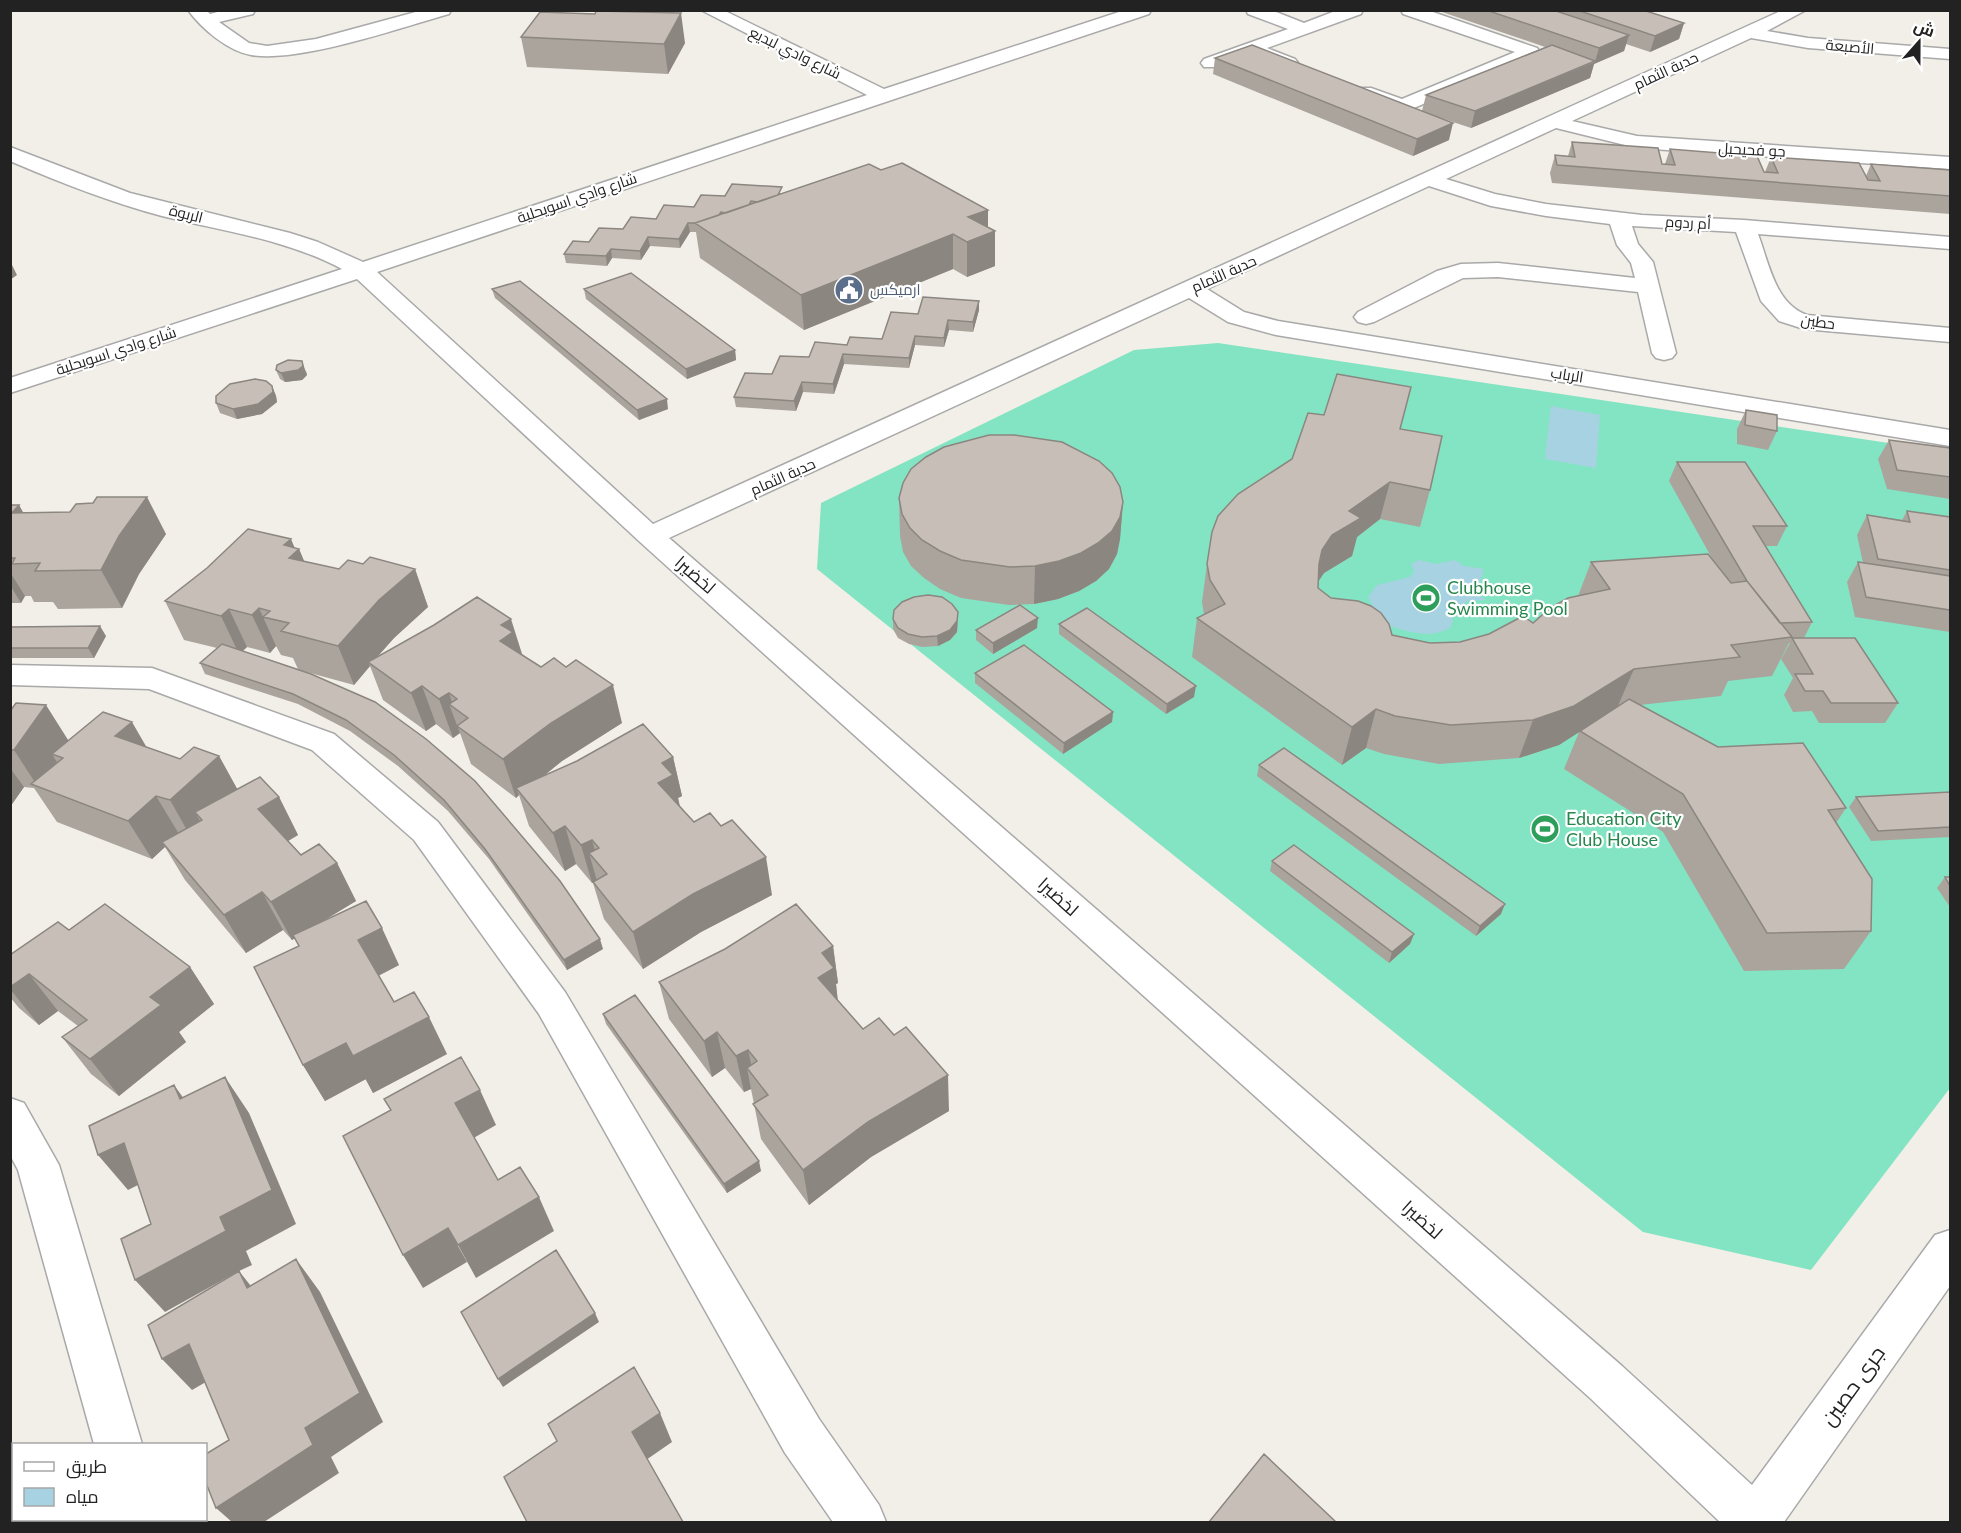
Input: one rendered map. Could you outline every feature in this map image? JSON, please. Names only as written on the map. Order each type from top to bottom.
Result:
[{"type":"street","points":[[201,15],[247,10]]},
{"type":"street","points":[[201,15],[237,45],[252,51],[268,52],[303,47],[443,10]]},
{"type":"street","name":"شارع وادي لبديع","points":[[709,10],[882,95]]},
{"type":"street","name":"شارع وادي اسويحلية","points":[[10,386],[1143,10]]},
{"type":"street","points":[[1254,10],[1304,29]]},
{"type":"street","points":[[1298,10],[1326,21]]},
{"type":"street","points":[[1210,63],[1355,10]]},
{"type":"street","points":[[1410,10],[1551,58]]},
{"type":"street","name":"حدبة الثمام","points":[[651,536],[1798,10]]},
{"type":"street","name":"الأصبعة","points":[[1751,33],[1808,43],[1950,54]]},
{"type":"street","points":[[1251,48],[1305,69]]},
{"type":"street","points":[[1402,106],[1531,52]]},
{"type":"street","points":[[1348,85],[1431,117]]},
{"type":"street","name":"جو فحيحيل","points":[[1556,122],[1596,134],[1637,142],[1950,163]]},
{"type":"street","name":"الربوة","points":[[10,153],[60,175],[140,203],[328,252],[362,271]]},
{"type":"street","name":"أم ردوم","points":[[1430,180],[1514,206],[1619,219],[1744,226],[1950,243]]},
{"type":"street","points":[[1619,219],[1628,245],[1642,262],[1664,353]]},
{"type":"street","points":[[1642,221],[1648,246],[1642,262]]},
{"type":"street","name":"حطين","points":[[1744,226],[1772,301],[1787,316],[1804,322],[1950,335]]},
{"type":"street","points":[[1366,317],[1445,276],[1461,271],[1498,270],[1649,286]]},
{"type":"street","name":"لخضيرا","points":[[362,271],[651,536],[1598,1374],[1755,1522]]},
{"type":"street","name":"الرباب","points":[[1191,289],[1236,318],[1276,328],[1950,438]]},
{"type":"street","points":[[10,675],[152,679],[313,738],[323,742],[426,831],[552,1003],[802,1436],[862,1522]]},
{"type":"street","points":[[10,1116],[38,1165],[118,1443]]},
{"type":"street","name":"جرى حصين","points":[[1755,1522],[1950,1250]]},
{"type":"green space","name":"Education City Club House","points":[[1218,343],[1936,450],[1950,458],[1950,1088],[1811,1270],[1643,1232],[817,569],[821,503],[1134,350]]},
{"type":"water","points":[[1551,406],[1600,415],[1596,468],[1545,459]]},
{"type":"water","name":"Clubhouse Swimming Pool","points":[[1419,560],[1436,564],[1455,560],[1464,566],[1484,569],[1477,592],[1485,600],[1467,601],[1453,617],[1451,627],[1434,633],[1416,633],[1381,623],[1368,597],[1377,585],[1410,577],[1414,571],[1411,564]]},
{"type":"building","points":[[1486,10],[1553,10],[1629,35],[1599,48]]},
{"type":"building","points":[[1577,10],[1643,10],[1684,23],[1655,36]]},
{"type":"building","points":[[596,11],[681,13],[664,44],[521,37],[540,12],[595,14]]},
{"type":"building","points":[[1252,45],[1453,123],[1417,139],[1215,58]]},
{"type":"building","points":[[1552,45],[1595,61],[1475,111],[1426,95]]},
{"type":"building","points":[[1572,142],[1658,148],[1662,164],[1675,165],[1670,149],[1757,156],[1764,172],[1778,173],[1771,157],[1859,163],[1868,180],[1880,181],[1871,164],[1950,170],[1950,196],[1557,165],[1555,155],[1575,157]]},
{"type":"building","points":[[902,163],[988,210],[968,217],[995,231],[967,242],[953,234],[801,295],[695,223],[869,164],[881,170]]},
{"type":"building","points":[[732,184],[782,187],[778,195],[758,202],[751,201],[749,205],[726,213],[721,212],[719,215],[695,223],[688,223],[679,239],[648,237],[640,251],[611,249],[606,256],[564,254],[573,241],[589,242],[599,228],[623,229],[631,217],[656,219],[664,205],[694,207],[701,195],[725,196]]},
{"type":"building","points":[[631,273],[735,350],[686,369],[584,289]]},
{"type":"building","points":[[520,281],[667,399],[637,410],[492,289]]},
{"type":"building","points":[[923,297],[979,301],[973,322],[948,320],[944,338],[915,336],[909,358],[843,354],[833,384],[802,382],[794,401],[734,397],[745,373],[772,374],[780,356],[809,357],[815,342],[847,345],[850,337],[882,339],[891,312],[918,314]]},
{"type":"building","points":[[288,360],[302,361],[303,366],[298,370],[281,373],[276,370],[277,365]]},
{"type":"building","points":[[1337,374],[1411,387],[1400,429],[1442,436],[1430,490],[1390,482],[1349,511],[1361,518],[1332,535],[1322,550],[1318,588],[1331,598],[1358,601],[1371,606],[1381,613],[1389,624],[1392,635],[1430,643],[1460,642],[1489,634],[1523,616],[1533,623],[1550,608],[1568,598],[1610,589],[1591,562],[1708,554],[1731,583],[1747,581],[1792,637],[1731,645],[1740,657],[1634,669],[1574,706],[1533,720],[1451,725],[1395,716],[1376,709],[1352,727],[1197,618],[1225,604],[1210,580],[1207,564],[1212,532],[1218,516],[1238,494],[1292,459],[1308,413],[1324,415]]},
{"type":"building","points":[[255,379],[266,381],[272,386],[273,392],[258,404],[233,409],[216,403],[216,396],[230,384]]},
{"type":"building","points":[[1746,410],[1777,415],[1777,431],[1745,425]]},
{"type":"building","points":[[989,435],[1014,435],[1062,442],[1099,461],[1112,473],[1120,487],[1123,502],[1120,517],[1112,531],[1081,553],[1035,566],[1010,567],[961,560],[922,540],[910,528],[902,514],[899,498],[903,483],[911,469],[944,447]]},
{"type":"building","points":[[1889,440],[1950,448],[1950,477],[1897,470]]},
{"type":"building","points":[[1677,462],[1745,462],[1787,526],[1753,526],[1812,622],[1780,623],[1747,581]]},
{"type":"building","points":[[97,497],[147,497],[119,536],[101,570],[35,571],[40,563],[12,564],[15,558],[10,558],[10,505],[19,505],[12,513],[70,512],[76,504],[93,503]]},
{"type":"building","points":[[1907,511],[1950,517],[1950,570],[1878,559],[1867,515],[1910,522]]},
{"type":"building","points":[[248,529],[291,539],[284,545],[299,549],[289,558],[339,569],[348,560],[363,564],[370,557],[415,569],[379,600],[338,646],[281,631],[289,623],[263,617],[270,611],[259,608],[252,615],[229,609],[221,616],[165,601],[207,568]]},
{"type":"building","points":[[1858,562],[1950,576],[1950,610],[1866,597]]},
{"type":"building","points":[[928,595],[942,597],[958,612],[957,621],[950,630],[937,636],[922,637],[908,634],[898,628],[893,619],[894,610],[902,602]]},
{"type":"building","points":[[477,597],[511,619],[501,625],[513,632],[500,641],[541,667],[554,658],[566,667],[576,660],[613,685],[551,723],[503,759],[457,726],[468,718],[449,704],[457,699],[449,693],[439,699],[422,686],[411,693],[368,662],[434,625]]},
{"type":"building","points":[[1020,605],[1038,618],[993,643],[976,630]]},
{"type":"building","points":[[1087,608],[1196,686],[1167,704],[1059,624]]},
{"type":"building","points":[[100,626],[88,648],[10,648],[10,627]]},
{"type":"building","points":[[1792,638],[1855,638],[1898,703],[1831,703],[1823,691],[1805,691],[1795,674],[1813,674]]},
{"type":"building","points":[[222,644],[311,674],[375,702],[426,739],[475,781],[560,881],[600,939],[564,960],[485,849],[444,800],[394,755],[346,720],[293,694],[200,663]]},
{"type":"building","points":[[1024,645],[1113,712],[1064,743],[975,673]]},
{"type":"building","points":[[1629,699],[1718,747],[1803,743],[1846,808],[1828,810],[1872,879],[1871,931],[1767,933],[1683,794],[1580,731]]},
{"type":"building","points":[[16,703],[46,705],[14,750],[10,750],[10,711]]},
{"type":"building","points":[[103,712],[132,722],[115,736],[180,759],[194,747],[219,756],[170,800],[156,796],[128,821],[31,784],[63,758],[52,754]]},
{"type":"building","points":[[643,724],[673,757],[662,763],[673,775],[658,783],[694,822],[710,813],[721,826],[732,820],[766,857],[693,894],[633,932],[593,882],[607,874],[589,853],[599,848],[592,840],[581,845],[565,826],[553,833],[516,788],[577,761]]},
{"type":"building","points":[[1284,748],[1505,904],[1480,926],[1259,765]]},
{"type":"building","points":[[260,777],[279,797],[258,809],[301,855],[319,844],[337,863],[271,902],[262,892],[224,915],[162,842],[202,820],[195,812]]},
{"type":"building","points":[[1950,792],[1950,827],[1878,831],[1856,797]]},
{"type":"building","points":[[1294,845],[1414,934],[1392,952],[1272,861]]},
{"type":"building","points":[[366,901],[382,928],[358,940],[394,1002],[414,992],[429,1017],[353,1056],[346,1043],[303,1065],[254,967],[299,946],[293,935]]},
{"type":"building","points":[[105,904],[190,967],[150,997],[161,1005],[90,1059],[62,1037],[87,1020],[29,974],[10,987],[10,955],[58,922],[69,930]]},
{"type":"building","points":[[796,904],[833,946],[822,953],[834,968],[818,978],[863,1029],[879,1018],[894,1035],[906,1027],[948,1075],[868,1122],[803,1170],[753,1104],[768,1095],[747,1068],[757,1061],[748,1050],[736,1056],[717,1032],[704,1041],[659,982],[725,949]]},
{"type":"building","points":[[635,995],[759,1161],[724,1184],[603,1014]]},
{"type":"building","points":[[461,1057],[480,1090],[455,1103],[498,1180],[520,1167],[539,1197],[458,1245],[448,1228],[403,1255],[343,1136],[391,1110],[384,1099]]},
{"type":"building","points":[[225,1077],[272,1190],[220,1217],[226,1231],[135,1280],[121,1239],[151,1224],[124,1143],[98,1155],[89,1126],[174,1085],[180,1099]]},
{"type":"building","points":[[556,1250],[595,1313],[498,1379],[461,1312]]},
{"type":"building","points":[[296,1259],[360,1393],[305,1428],[313,1445],[216,1508],[207,1486],[207,1453],[229,1440],[189,1344],[162,1359],[148,1325],[239,1271],[247,1288]]},
{"type":"building","points":[[634,1367],[660,1413],[632,1432],[683,1522],[527,1522],[504,1477],[557,1441],[548,1424]]},
{"type":"building","points":[[1264,1454],[1336,1522],[1209,1522]]},
{"type":"place","name":"ارميكس","points":[[849,290]]},
{"type":"place","name":"Clubhouse Swimming Pool","points":[[1426,598]]},
{"type":"place","name":"Education City Club House","points":[[1545,829]]}]
